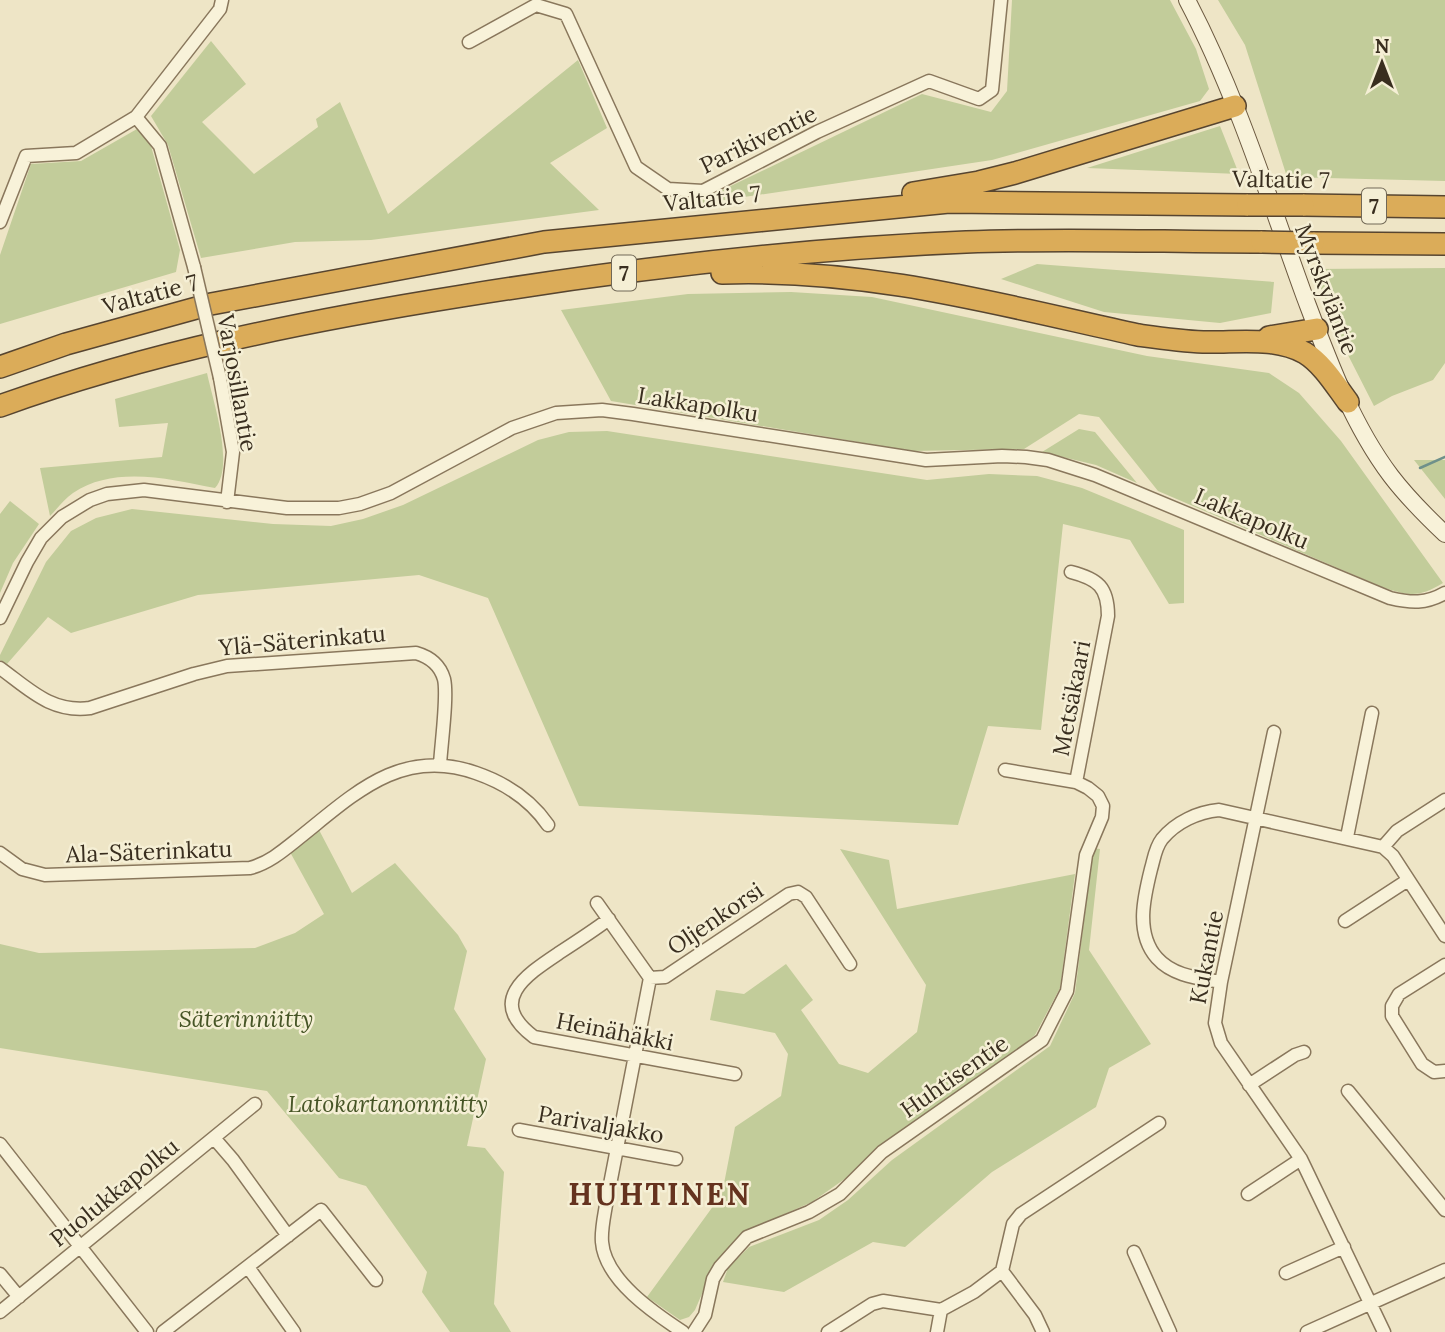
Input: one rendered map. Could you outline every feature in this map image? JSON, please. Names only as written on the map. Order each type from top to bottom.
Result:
[{"type":"highway","points":[[762,219],[979,182],[1235,106]]},
{"type":"highway","name":"Valtatie 7","points":[[0,367],[66,344],[211,304],[544,242],[949,202],[1445,207]]},
{"type":"highway","name":"7","points":[[0,406],[163,355],[285,327],[542,283],[799,251],[969,242],[1445,244]]},
{"type":"highway","points":[[542,283],[623,281],[747,272],[851,277],[931,288],[1138,335],[1173,340],[1286,344],[1307,354],[1322,368],[1348,402]]},
{"type":"highway","points":[[1250,341],[1317,330]]},
{"type":"highway","points":[[0,355],[66,344]]},
{"type":"street","points":[[0,222],[26,156],[76,153],[136,117],[220,9],[222,0]]},
{"type":"street","name":"Parikiventie","points":[[469,42],[536,5],[566,14],[636,167],[668,189],[703,191],[817,132],[929,81],[979,99],[992,90],[1001,0]]},
{"type":"street","name":"Myrskyläntie","points":[[1186,0],[1208,41],[1235,106],[1317,330],[1348,402],[1390,475],[1413,503],[1445,534]]},
{"type":"street","name":"Varjosillantie","points":[[136,117],[160,146],[194,267],[220,378],[233,452],[227,502]]},
{"type":"street","name":"Lakkapolku","points":[[0,618],[34,548],[51,527],[75,507],[107,494],[144,490],[227,502],[304,509],[339,508],[391,493],[526,421],[556,413],[602,410],[926,460],[1002,456],[1048,460],[1096,475],[1390,598],[1411,603],[1433,600],[1445,593]]},
{"type":"street","name":"Metsäkaari","points":[[1005,770],[1076,782],[1108,616],[1108,601],[1105,592],[1097,583],[1087,576],[1071,572]]},
{"type":"street","name":"Ylä-Säterinkatu","points":[[0,668],[53,705],[78,710],[228,666],[416,653],[437,665],[444,680],[440,765]]},
{"type":"street","points":[[1347,837],[1372,713]]},
{"type":"street","name":"Kukantie","points":[[1274,732],[1221,982],[1216,1013],[1217,1034],[1249,1086],[1301,1159],[1384,1332]]},
{"type":"street","name":"Ala-Säterinkatu","points":[[0,853],[22,869],[46,875],[250,869],[278,855],[352,794],[375,780],[406,769],[440,765],[457,766],[501,784],[527,800],[548,825]]},
{"type":"street","name":"Huhtisentie","points":[[694,1332],[705,1315],[713,1279],[720,1267],[747,1237],[809,1212],[840,1194],[882,1152],[1042,1040],[1066,992],[1086,855],[1103,813],[1097,796],[1076,782]]},
{"type":"street","points":[[1383,847],[1397,831],[1445,800]]},
{"type":"street","points":[[1221,982],[1172,970],[1156,957],[1144,931],[1144,901],[1156,848],[1187,820],[1206,811],[1219,810],[1383,847],[1393,856],[1445,936]]},
{"type":"street","points":[[1345,921],[1408,880]]},
{"type":"street","name":"Oljenkorsi","points":[[650,978],[665,977],[789,894],[798,892],[806,897],[850,964]]},
{"type":"street","points":[[597,903],[650,978],[616,1148],[602,1243],[616,1277],[626,1288],[684,1332]]},
{"type":"street","name":"Heinähäkki","points":[[609,919],[525,976],[515,990],[513,1013],[521,1027],[534,1037],[735,1074]]},
{"type":"street","points":[[1445,965],[1399,994],[1392,1006],[1392,1016],[1422,1064],[1434,1072],[1445,1071]]},
{"type":"street","points":[[1249,1086],[1295,1055],[1304,1052]]},
{"type":"street","points":[[1348,1091],[1445,1210]]},
{"type":"street","name":"Puolukkapolku","points":[[0,1312],[255,1104]]},
{"type":"street","points":[[828,1332],[872,1304],[883,1301],[941,1310],[974,1292],[1002,1271],[1013,1224],[1017,1218],[1158,1123]]},
{"type":"street","name":"Parivaljakko","points":[[519,1130],[676,1159]]},
{"type":"street","points":[[214,1138],[288,1236]]},
{"type":"street","points":[[0,1144],[147,1332]]},
{"type":"street","points":[[1248,1194],[1301,1159]]},
{"type":"street","points":[[163,1332],[321,1210],[376,1280]]},
{"type":"street","points":[[1286,1273],[1343,1247]]},
{"type":"street","points":[[1135,1252],[1170,1332]]},
{"type":"street","points":[[247,1267],[294,1332]]},
{"type":"street","points":[[1307,1332],[1445,1270]]},
{"type":"street","points":[[1002,1271],[1035,1315],[1043,1332]]},
{"type":"street","points":[[0,1274],[19,1297]]},
{"type":"street","points":[[937,1332],[941,1310]]},
{"type":"green space","points":[[1012,0],[1170,0],[1196,49],[1209,89],[1200,101],[992,160],[691,205],[922,94],[991,112],[1007,91]]},
{"type":"green space","points":[[1218,0],[1445,0],[1445,181],[1287,177],[1245,45]]},
{"type":"green space","points":[[211,41],[246,84],[202,122],[254,174],[318,127],[316,119],[340,102],[388,214],[578,60],[607,128],[550,163],[599,210],[371,240],[295,242],[201,258],[168,145],[151,116]]},
{"type":"green space","points":[[1220,126],[1239,174],[1087,168]]},
{"type":"green space","points":[[137,129],[151,146],[180,250],[176,272],[0,324],[0,255],[31,164],[81,161]]},
{"type":"green space","points":[[1037,264],[1274,282],[1271,313],[1220,323],[1104,312],[1001,279]]},
{"type":"green space","points":[[1445,268],[1445,363],[1433,380],[1374,406],[1349,357],[1313,269]]},
{"type":"green space","points":[[791,292],[872,297],[1147,356],[1269,373],[1299,393],[1341,441],[1443,583],[1413,594],[1391,590],[1158,491],[1099,417],[1079,414],[1024,449],[912,451],[611,401],[561,310],[688,294]]},
{"type":"green space","points":[[207,373],[223,449],[221,478],[215,488],[161,478],[106,479],[73,493],[50,516],[40,468],[162,457],[168,423],[119,427],[115,399]]},
{"type":"green space","points":[[1079,429],[1095,432],[1137,483],[1096,465],[1042,452]]},
{"type":"green space","points":[[607,431],[927,480],[989,474],[1037,476],[1082,488],[1184,530],[1184,603],[1169,604],[1130,540],[1063,524],[1041,730],[988,726],[958,825],[579,806],[488,598],[419,575],[198,595],[71,633],[48,617],[7,664],[0,660],[0,655],[46,562],[71,531],[96,518],[132,509],[273,524],[331,526],[363,519],[403,505],[538,440],[569,432]]},
{"type":"green space","points":[[1414,460],[1445,460],[1445,499]]},
{"type":"green space","points":[[10,501],[39,524],[13,563],[0,593],[0,514]]},
{"type":"green space","points":[[318,828],[352,893],[395,863],[458,935],[467,951],[454,1009],[486,1059],[467,1146],[485,1148],[504,1172],[494,1304],[511,1332],[450,1332],[422,1292],[427,1272],[366,1186],[339,1178],[267,1091],[0,1048],[0,944],[39,953],[255,948],[295,933],[324,914],[290,852]]},
{"type":"green space","points":[[1093,848],[1100,849],[1089,950],[1151,1044],[1109,1068],[1096,1107],[992,1172],[905,1247],[873,1242],[784,1292],[723,1282],[728,1268],[749,1247],[819,1220],[848,1200],[892,1160],[1050,1046],[1075,993]]},
{"type":"green space","points":[[840,849],[889,860],[897,909],[1075,874],[1060,988],[1035,1035],[1007,1058],[886,1143],[846,1178],[812,1202],[746,1231],[714,1266],[695,1310],[689,1317],[680,1320],[647,1297],[722,1194],[735,1127],[781,1096],[788,1054],[775,1033],[710,1020],[716,990],[744,994],[786,964],[813,1000],[801,1010],[839,1064],[868,1073],[917,1032],[926,985]]},
{"type":"waterway","points":[[1420,468],[1445,457]]},
{"type":"district","name":"HUHTINEN","points":[[660,1194]]},
{"type":"park label","name":"Säterinniitty","points":[[246,1018]]},
{"type":"park label","name":"Latokartanonniitty","points":[[388,1103]]}]
